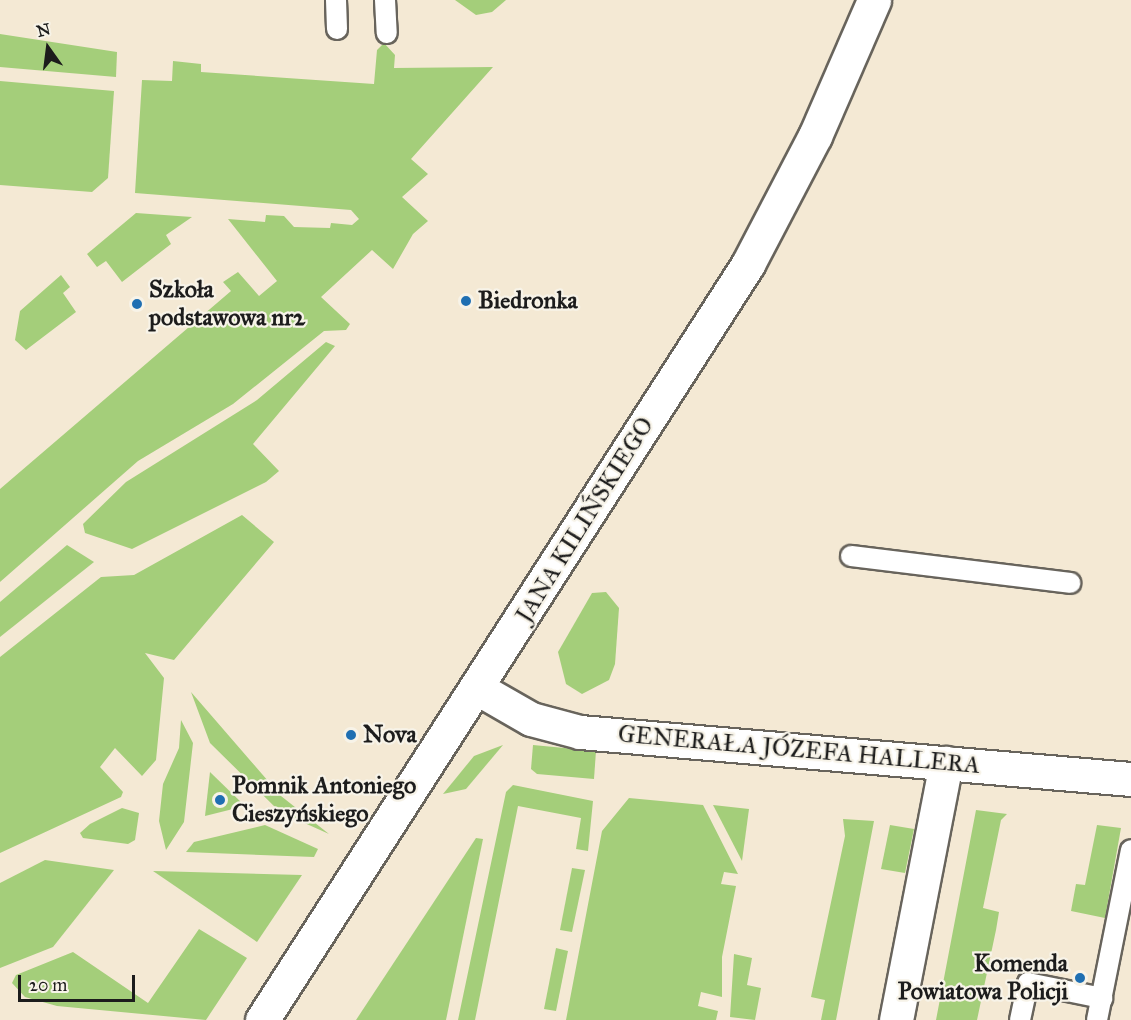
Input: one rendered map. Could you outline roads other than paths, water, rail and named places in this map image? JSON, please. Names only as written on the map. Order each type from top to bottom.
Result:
[{"type":"street","name":"JANA KILIŃSKIEGO","points":[[262,1020],[748,264],[815,136],[874,0]]},
{"type":"street","name":"GENERAŁA JÓZEFA HALLERA","points":[[477,688],[531,719],[580,732],[1131,779]]},
{"type":"street","points":[[896,1020],[946,762]]},
{"type":"lane","points":[[336,0],[337,29]]},
{"type":"lane","points":[[385,0],[387,33]]},
{"type":"lane","points":[[851,556],[1070,583]]},
{"type":"lane","points":[[1097,1020],[1131,850]]},
{"type":"lane","points":[[1020,1020],[1028,983],[1102,998]]},
{"type":"place","name":"Biedronka","points":[[466,301]]},
{"type":"place","name":"Szkoła podstawowa nr2","points":[[137,304]]},
{"type":"place","name":"Nova","points":[[351,735]]},
{"type":"place","name":"Pomnik Antoniego Cieszyńskiego","points":[[220,800]]},
{"type":"place","name":"Komenda Powiatowa Policji","points":[[1080,978]]}]
